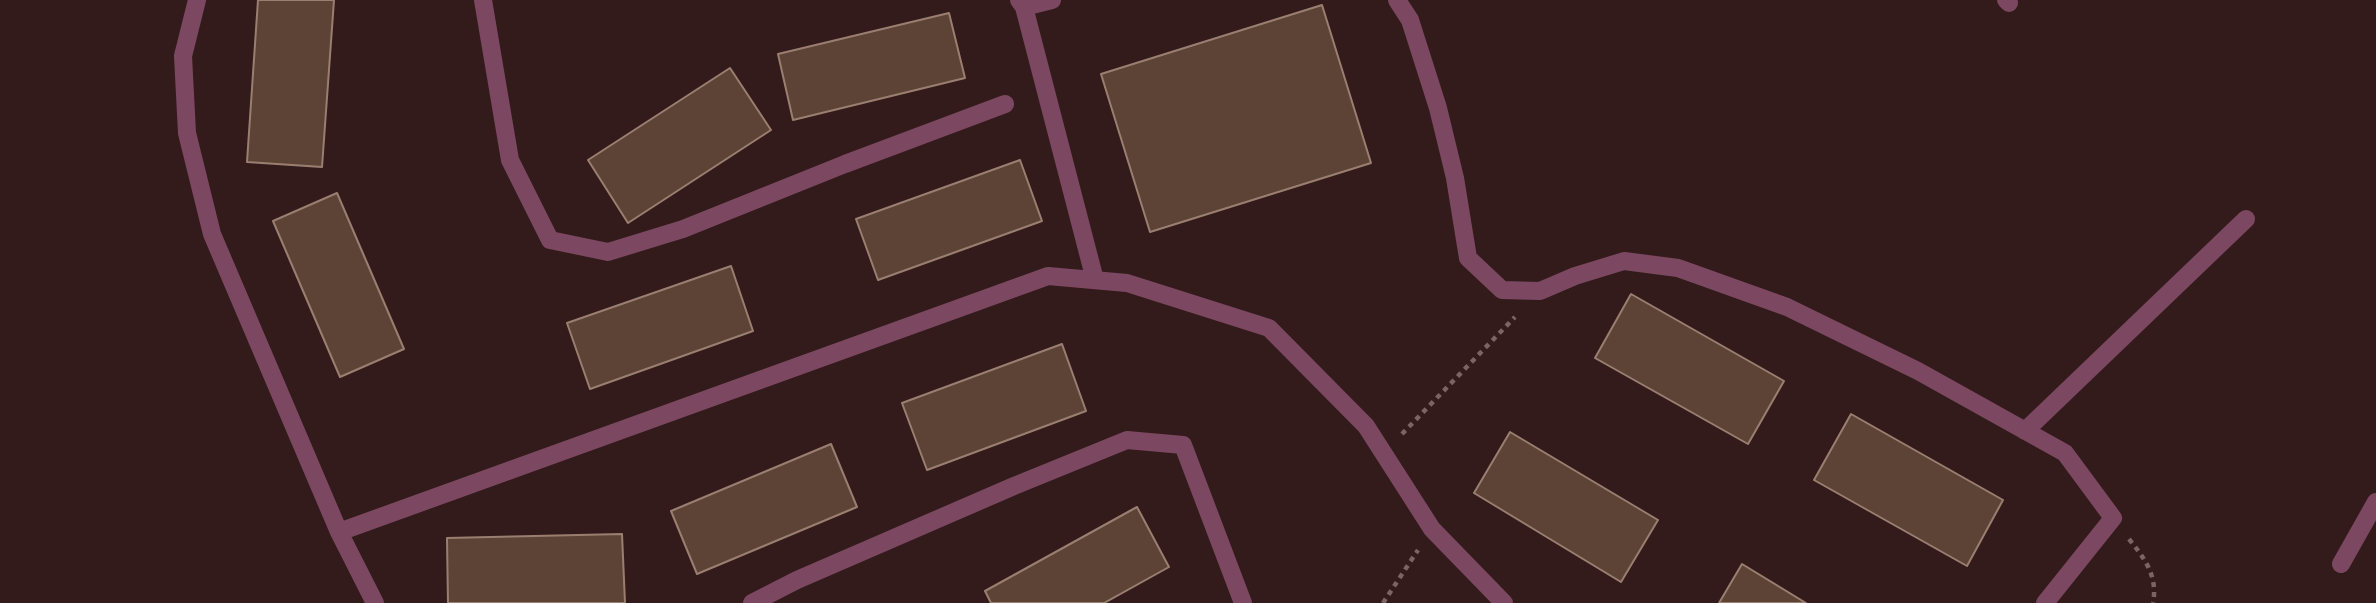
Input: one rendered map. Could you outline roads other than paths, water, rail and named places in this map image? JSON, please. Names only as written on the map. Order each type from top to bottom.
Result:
[{"type":"street","points":[[197,0],[183,56],[186,120],[212,233],[340,532],[375,603]]},
{"type":"street","points":[[483,0],[510,160],[544,229],[550,240],[608,252],[683,229],[845,163],[1005,104]]},
{"type":"street","points":[[1052,0],[1021,4],[1095,280]]},
{"type":"street","points":[[1397,0],[1410,20],[1438,108],[1455,178],[1468,258],[1502,290],[1540,291],[1575,276],[1624,261],[1678,268],[1787,307],[1918,371],[2066,453],[2113,519],[2045,603]]},
{"type":"street","points":[[2025,431],[2246,219]]},
{"type":"street","points":[[340,532],[1048,276],[1127,283],[1269,328],[1366,426],[1432,529],[1504,603]]},
{"type":"street","points":[[752,603],[797,580],[1001,491],[1127,440],[1183,445],[1242,603]]},
{"type":"street","points":[[2341,564],[2376,502]]}]
